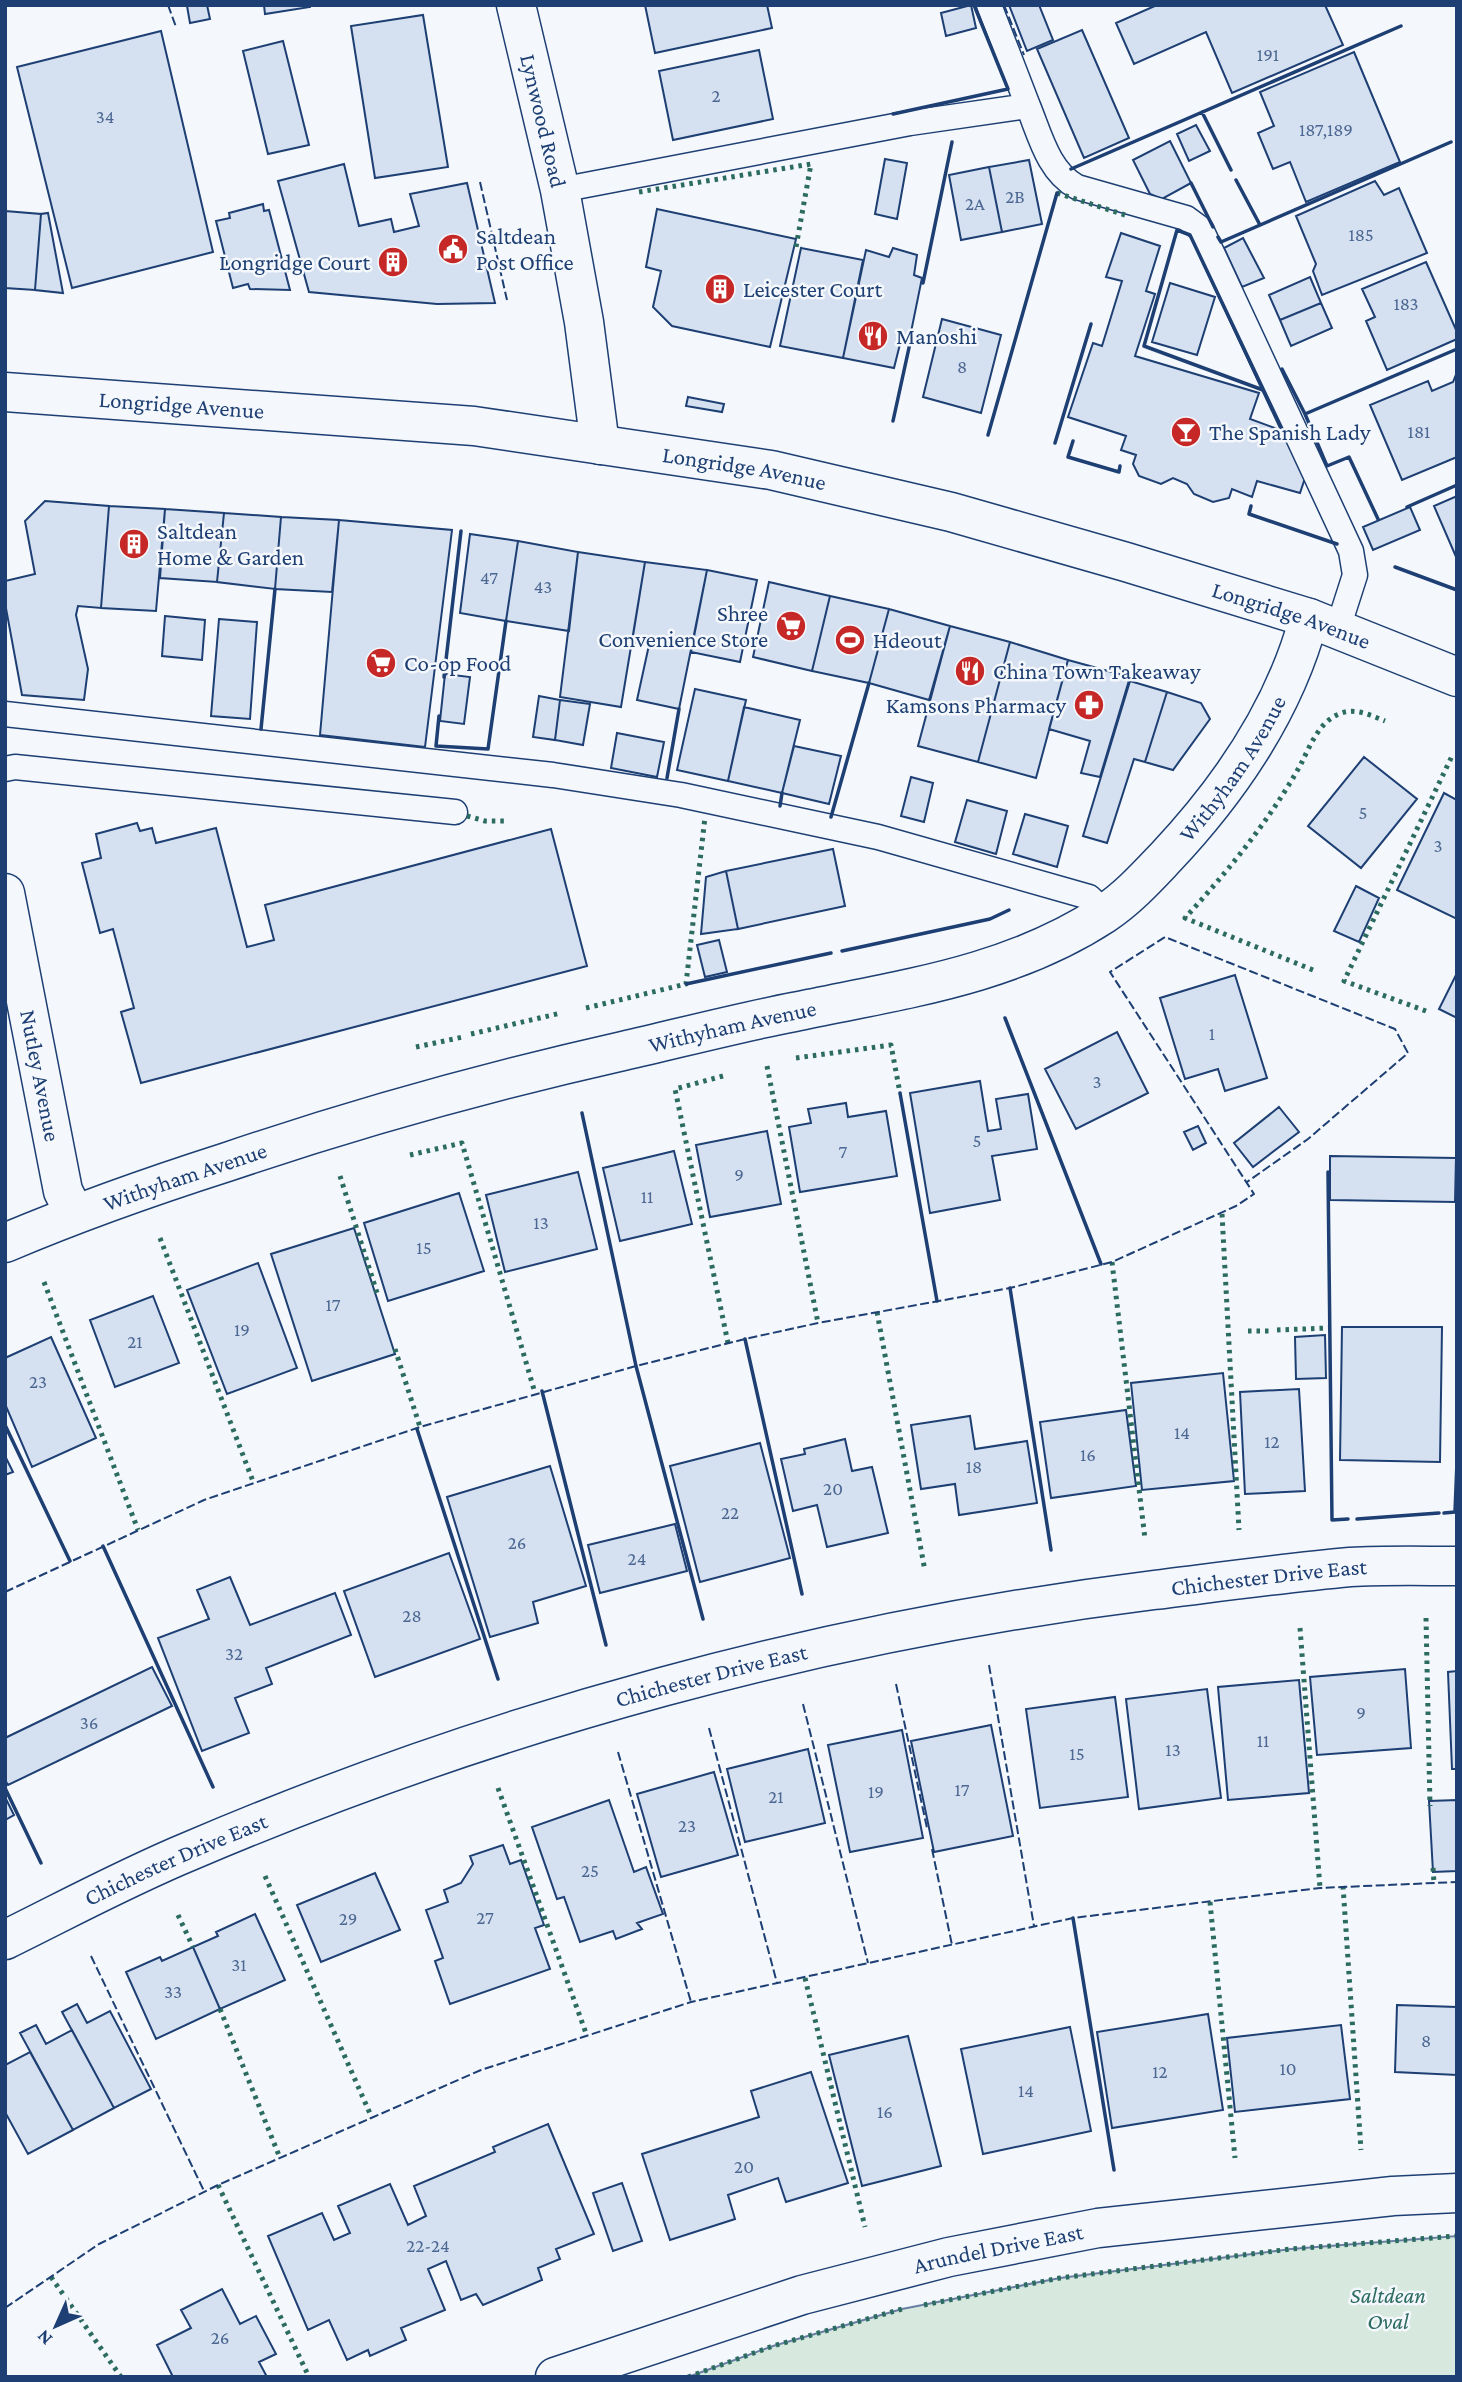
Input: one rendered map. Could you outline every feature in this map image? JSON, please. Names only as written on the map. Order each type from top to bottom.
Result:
[{"type":"street","name":"Lynwood Road","points":[[516,5],[560,190],[584,322],[600,445]]},
{"type":"street","name":"Longridge Avenue","points":[[5,392],[474,426],[771,470],[951,512],[1324,623],[1457,677]]},
{"type":"street","name":"Withyham Avenue","points":[[5,1243],[74,1213],[323,1130],[556,1066],[791,1012],[956,978],[1030,954],[1127,898],[1184,838],[1237,769],[1271,714],[1299,656],[1324,623]]},
{"type":"street","name":"Nutley Avenue","points":[[5,893],[63,1191],[74,1213]]},
{"type":"street","name":"Chichester Drive East","points":[[5,1940],[186,1852],[319,1798],[457,1749],[677,1682],[934,1623],[1066,1601],[1354,1567],[1457,1566]]},
{"type":"street","name":"Arundel Drive East","points":[[555,2377],[802,2295],[949,2257],[1098,2228],[1394,2196],[1457,2193]]},
{"type":"lane","points":[[989,5],[1054,166],[1068,182],[1077,187],[1186,218],[1201,229],[1351,551],[1355,575],[1324,623]]},
{"type":"lane","points":[[560,190],[910,123],[1028,106]]},
{"type":"lane","points":[[5,714],[553,775],[681,795],[878,837],[1089,897],[1105,913]]},
{"type":"lane","points":[[5,769],[15,767],[455,812]]},
{"type":"green space","name":"Saltdean Oval","points":[[1457,2236],[1457,2377],[688,2377],[773,2346],[902,2309],[1060,2278],[1291,2249]]},
{"type":"building","points":[[207,5],[210,19],[190,23],[187,6]]},
{"type":"building","points":[[264,5],[310,5],[310,7],[265,14]]},
{"type":"building","points":[[645,5],[767,5],[772,28],[655,53]]},
{"type":"building","points":[[971,5],[976,28],[946,36],[941,13]]},
{"type":"building","points":[[1009,5],[1039,5],[1053,40],[1027,51]]},
{"type":"building","points":[[1157,5],[1325,5],[1343,45],[1232,93],[1206,32],[1134,64],[1116,23]]},
{"type":"building","points":[[423,15],[448,167],[375,178],[351,26]]},
{"type":"building","points":[[1082,30],[1129,138],[1084,158],[1037,49]]},
{"type":"building","points":[[161,31],[213,252],[72,288],[17,67]]},
{"type":"building","points":[[283,41],[309,145],[268,154],[243,51]]},
{"type":"building","points":[[759,50],[773,119],[673,140],[659,71]]},
{"type":"building","points":[[1354,52],[1400,162],[1306,202],[1290,162],[1273,169],[1258,133],[1274,126],[1260,92]]},
{"type":"building","points":[[1196,125],[1210,151],[1189,161],[1177,134]]},
{"type":"building","points":[[1170,141],[1191,183],[1162,199],[1150,194],[1133,160]]},
{"type":"building","points":[[885,159],[907,163],[897,219],[875,214]]},
{"type":"building","points":[[1029,160],[1042,224],[1002,232],[989,167]]},
{"type":"building","name":"Longridge Court","points":[[344,164],[359,226],[391,219],[394,232],[419,226],[410,194],[467,183],[495,303],[437,304],[309,292],[278,181]]},
{"type":"building","points":[[989,167],[1002,232],[961,240],[949,175]]},
{"type":"building","points":[[1375,181],[1384,195],[1399,188],[1427,253],[1322,295],[1313,271],[1316,264],[1296,216]]},
{"type":"building","points":[[263,204],[264,211],[269,210],[290,290],[250,289],[248,284],[233,288],[216,221],[230,218],[229,213]]},
{"type":"building","name":"Leicester Court","points":[[657,209],[796,239],[770,347],[672,326],[653,307],[661,271],[646,267]]},
{"type":"building","points":[[5,211],[41,214],[35,290],[5,288]]},
{"type":"building","points":[[48,213],[63,293],[35,290],[41,214]]},
{"type":"building","points":[[1121,233],[1160,246],[1146,291],[1155,294],[1135,356],[1259,393],[1250,419],[1283,431],[1305,478],[1300,493],[1257,481],[1252,497],[1232,489],[1229,498],[1213,502],[1194,494],[1187,484],[1173,478],[1161,484],[1139,476],[1133,464],[1136,455],[1121,450],[1126,436],[1068,417],[1093,343],[1102,346],[1122,281],[1106,277]]},
{"type":"building","points":[[1243,238],[1264,278],[1242,287],[1224,248]]},
{"type":"building","points":[[801,248],[863,260],[843,358],[780,346]]},
{"type":"building","points":[[893,248],[917,255],[914,275],[922,278],[910,337],[902,336],[894,368],[843,358],[866,250],[889,257]]},
{"type":"building","points":[[1426,262],[1457,332],[1457,339],[1387,370],[1366,321],[1375,317],[1362,289]]},
{"type":"building","points":[[1310,277],[1321,303],[1280,320],[1269,295]]},
{"type":"building","points":[[1170,283],[1215,297],[1197,355],[1152,342]]},
{"type":"building","points":[[1321,303],[1332,328],[1291,346],[1280,320]]},
{"type":"building","points":[[942,319],[1001,335],[981,413],[923,397]]},
{"type":"building","points":[[1457,372],[1457,457],[1402,480],[1370,405],[1428,381],[1432,391],[1453,382]]},
{"type":"building","points":[[688,397],[724,404],[722,412],[686,406]]},
{"type":"building","points":[[1457,496],[1457,559],[1434,506]]},
{"type":"building","points":[[45,501],[109,506],[101,608],[78,606],[76,615],[88,669],[84,700],[22,695],[5,603],[5,581],[35,574],[25,521]]},
{"type":"building","name":"Saltdean Home & Garden","points":[[109,506],[165,509],[156,611],[101,608]]},
{"type":"building","points":[[1410,507],[1420,530],[1373,550],[1363,527]]},
{"type":"building","points":[[165,509],[224,513],[217,582],[160,578]]},
{"type":"building","points":[[224,513],[281,517],[275,589],[217,582]]},
{"type":"building","points":[[281,517],[339,520],[332,592],[275,589]]},
{"type":"building","name":"Co-op Food","points":[[339,520],[452,530],[425,747],[320,735]]},
{"type":"building","points":[[470,534],[518,541],[506,621],[460,613]]},
{"type":"building","points":[[518,541],[578,552],[569,631],[506,621]]},
{"type":"building","points":[[578,552],[645,562],[621,707],[560,697]]},
{"type":"building","points":[[645,562],[707,570],[679,709],[637,700],[649,645],[632,642]]},
{"type":"building","points":[[707,570],[757,580],[740,662],[691,652]]},
{"type":"building","name":"Shree Convenience Store","points":[[769,582],[830,596],[812,671],[753,657]]},
{"type":"building","name":"Hdeout","points":[[830,596],[889,609],[869,683],[812,671]]},
{"type":"building","points":[[889,609],[950,626],[929,700],[869,683]]},
{"type":"building","points":[[165,616],[205,620],[202,660],[162,656]]},
{"type":"building","points":[[219,619],[257,622],[250,719],[211,716]]},
{"type":"building","name":"China Town Takeaway","points":[[950,626],[1010,642],[978,762],[918,746]]},
{"type":"building","points":[[1010,642],[1068,660],[1036,778],[978,762]]},
{"type":"building","name":"Kamsons Pharmacy","points":[[1068,660],[1130,677],[1100,777],[1081,773],[1090,741],[1049,729]]},
{"type":"building","points":[[445,674],[470,677],[464,724],[440,721]]},
{"type":"building","points":[[1130,681],[1167,692],[1145,762],[1134,759],[1107,843],[1083,836]]},
{"type":"building","points":[[695,689],[746,700],[728,781],[677,770]]},
{"type":"building","points":[[1167,692],[1201,703],[1210,719],[1173,770],[1145,762]]},
{"type":"building","points":[[539,696],[560,700],[555,740],[533,737]]},
{"type":"building","points":[[560,700],[590,704],[583,745],[555,740]]},
{"type":"building","points":[[744,707],[800,720],[782,793],[728,781]]},
{"type":"building","points":[[617,733],[664,742],[657,777],[611,768]]},
{"type":"building","points":[[794,746],[841,756],[829,804],[782,793]]},
{"type":"building","points":[[1364,757],[1417,799],[1361,868],[1308,826]]},
{"type":"building","points":[[911,777],[933,783],[924,822],[901,816]]},
{"type":"building","points":[[1444,793],[1457,800],[1457,919],[1397,890]]},
{"type":"building","points":[[967,800],[1007,811],[996,854],[955,842]]},
{"type":"building","points":[[1025,814],[1068,826],[1057,867],[1013,854]]},
{"type":"building","points":[[137,823],[140,831],[152,828],[156,843],[216,828],[247,947],[274,940],[265,905],[551,829],[587,966],[141,1083],[121,1012],[134,1008],[113,929],[100,933],[82,863],[101,858],[96,834]]},
{"type":"building","points":[[833,849],[845,906],[738,929],[726,871]]},
{"type":"building","points":[[726,871],[738,929],[701,934],[706,877]]},
{"type":"building","points":[[1356,886],[1379,898],[1359,942],[1334,931]]},
{"type":"building","points":[[719,940],[727,972],[705,977],[697,945]]},
{"type":"building","points":[[1457,973],[1457,1018],[1439,1009]]},
{"type":"building","points":[[1235,975],[1267,1078],[1225,1091],[1218,1069],[1185,1079],[1160,998]]},
{"type":"building","points":[[1117,1032],[1148,1093],[1076,1129],[1045,1069]]},
{"type":"building","points":[[980,1081],[988,1131],[1001,1129],[996,1099],[1028,1094],[1037,1149],[992,1156],[1000,1200],[930,1213],[910,1093]]},
{"type":"building","points":[[846,1103],[848,1117],[886,1111],[897,1176],[800,1192],[789,1127],[811,1123],[808,1109]]},
{"type":"building","points":[[1279,1107],[1299,1132],[1253,1167],[1234,1143]]},
{"type":"building","points":[[1198,1126],[1206,1143],[1193,1150],[1184,1132]]},
{"type":"building","points":[[767,1131],[781,1204],[710,1217],[696,1145]]},
{"type":"building","points":[[674,1151],[692,1224],[620,1241],[603,1168]]},
{"type":"building","points":[[1330,1156],[1456,1158],[1455,1202],[1330,1200]]},
{"type":"building","points":[[578,1172],[597,1249],[505,1272],[486,1195]]},
{"type":"building","points":[[459,1193],[484,1271],[388,1301],[364,1223]]},
{"type":"building","points":[[354,1228],[395,1354],[312,1381],[271,1254]]},
{"type":"building","points":[[258,1263],[297,1368],[227,1394],[187,1290]]},
{"type":"building","points":[[153,1296],[179,1363],[115,1387],[90,1320]]},
{"type":"building","points":[[1342,1327],[1442,1327],[1440,1462],[1340,1460]]},
{"type":"building","points":[[1325,1335],[1326,1378],[1296,1379],[1295,1337]]},
{"type":"building","points":[[51,1337],[96,1438],[32,1467],[5,1404],[5,1358]]},
{"type":"building","points":[[1223,1373],[1234,1481],[1142,1490],[1131,1383]]},
{"type":"building","points":[[1299,1389],[1305,1491],[1245,1494],[1240,1392]]},
{"type":"building","points":[[1126,1410],[1136,1486],[1051,1498],[1040,1422]]},
{"type":"building","points":[[970,1416],[975,1449],[1027,1441],[1037,1503],[959,1515],[955,1484],[921,1489],[911,1425]]},
{"type":"building","points":[[845,1439],[852,1471],[872,1467],[888,1533],[827,1547],[817,1505],[793,1511],[781,1459],[805,1454],[804,1449]]},
{"type":"building","points":[[760,1443],[790,1558],[700,1582],[670,1466]]},
{"type":"building","points":[[5,1456],[13,1472],[5,1475]]},
{"type":"building","points":[[550,1466],[586,1586],[533,1602],[538,1623],[490,1637],[447,1497]]},
{"type":"building","points":[[675,1524],[687,1571],[600,1593],[588,1545]]},
{"type":"building","points":[[449,1553],[480,1639],[375,1677],[344,1591]]},
{"type":"building","points":[[230,1577],[250,1625],[335,1593],[351,1635],[266,1668],[272,1684],[235,1698],[249,1733],[202,1751],[158,1638],[209,1619],[197,1590]]},
{"type":"building","points":[[152,1667],[172,1706],[8,1785],[5,1780],[5,1738]]},
{"type":"building","points":[[1405,1669],[1411,1748],[1317,1755],[1310,1677]]},
{"type":"building","points":[[1457,1671],[1457,1769],[1452,1769],[1448,1672]]},
{"type":"building","points":[[1299,1680],[1309,1793],[1228,1800],[1218,1687]]},
{"type":"building","points":[[1207,1689],[1221,1798],[1139,1809],[1126,1699]]},
{"type":"building","points":[[1115,1697],[1128,1797],[1040,1808],[1026,1709]]},
{"type":"building","points":[[991,1725],[1013,1836],[934,1852],[911,1741]]},
{"type":"building","points":[[902,1730],[923,1838],[850,1852],[828,1745]]},
{"type":"building","points":[[808,1749],[825,1823],[745,1842],[727,1769]]},
{"type":"building","points":[[714,1772],[738,1855],[661,1877],[637,1794]]},
{"type":"building","points":[[5,1797],[14,1815],[5,1820]]},
{"type":"building","points":[[609,1800],[634,1872],[646,1867],[663,1914],[637,1923],[642,1929],[616,1939],[613,1931],[580,1942],[564,1897],[557,1899],[532,1827]]},
{"type":"building","points":[[1457,1800],[1457,1871],[1433,1872],[1429,1801]]},
{"type":"building","points":[[503,1845],[510,1864],[521,1860],[544,1925],[535,1928],[550,1969],[450,2004],[435,1961],[443,1958],[426,1910],[448,1902],[444,1890],[461,1883],[473,1864],[470,1856]]},
{"type":"building","points":[[375,1873],[400,1930],[321,1962],[297,1905]]},
{"type":"building","points":[[255,1914],[285,1980],[220,2009],[193,1947],[218,1936],[216,1932]]},
{"type":"building","points":[[193,1947],[220,2009],[156,2039],[126,1972],[160,1957],[162,1961]]},
{"type":"building","points":[[77,2004],[87,2023],[110,2011],[151,2089],[114,2108],[62,2012]]},
{"type":"building","points":[[1397,2005],[1457,2007],[1457,2075],[1395,2072]]},
{"type":"building","points":[[1208,2014],[1223,2110],[1112,2128],[1097,2032]]},
{"type":"building","points":[[36,2025],[46,2044],[72,2030],[114,2108],[73,2130],[20,2033]]},
{"type":"building","points":[[1341,2025],[1350,2099],[1235,2112],[1227,2038]]},
{"type":"building","points":[[1070,2027],[1091,2131],[983,2154],[961,2049]]},
{"type":"building","points":[[908,2036],[941,2166],[862,2186],[829,2055]]},
{"type":"building","points":[[30,2052],[73,2130],[28,2154],[5,2112],[5,2065]]},
{"type":"building","points":[[811,2072],[848,2183],[786,2202],[778,2178],[728,2195],[735,2219],[670,2240],[642,2154],[759,2117],[751,2091]]},
{"type":"building","points":[[548,2124],[594,2234],[556,2249],[560,2259],[538,2268],[542,2280],[483,2305],[476,2294],[461,2300],[446,2261],[428,2269],[445,2310],[401,2328],[406,2340],[370,2356],[368,2350],[347,2360],[329,2320],[308,2330],[268,2236],[322,2213],[334,2240],[350,2233],[338,2206],[390,2184],[408,2225],[426,2216],[414,2186],[495,2152],[493,2147]]},
{"type":"building","points":[[622,2183],[642,2241],[613,2251],[593,2193]]},
{"type":"building","points":[[222,2289],[240,2324],[256,2316],[276,2354],[259,2362],[267,2377],[173,2377],[157,2345],[191,2328],[181,2310]]},
{"type":"hedge","points":[[639,192],[811,164],[796,247],[801,248]]},
{"type":"hedge","points":[[1057,193],[1125,215]]},
{"type":"hedge","points":[[1313,970],[1185,918],[1262,825],[1326,723],[1339,714],[1350,711],[1385,721]]},
{"type":"hedge","points":[[1426,1011],[1344,981],[1453,754]]},
{"type":"hedge","points":[[467,816],[485,821],[507,821]]},
{"type":"hedge","points":[[586,1008],[686,984],[705,817]]},
{"type":"hedge","points":[[471,1034],[561,1013]]},
{"type":"hedge","points":[[416,1047],[463,1037]]},
{"type":"hedge","points":[[796,1058],[891,1045],[900,1093]]},
{"type":"hedge","points":[[767,1066],[818,1323]]},
{"type":"hedge","points":[[723,1076],[675,1089],[728,1343]]},
{"type":"hedge","points":[[410,1155],[462,1143],[535,1393]]},
{"type":"hedge","points":[[340,1176],[378,1296]]},
{"type":"hedge","points":[[1222,1214],[1239,1530]]},
{"type":"hedge","points":[[160,1238],[254,1484]]},
{"type":"hedge","points":[[1112,1262],[1145,1539]]},
{"type":"hedge","points":[[44,1282],[138,1530]]},
{"type":"hedge","points":[[877,1312],[925,1571]]},
{"type":"hedge","points":[[1277,1330],[1329,1328]]},
{"type":"hedge","points":[[1248,1331],[1269,1331]]},
{"type":"hedge","points":[[395,1349],[420,1427]]},
{"type":"hedge","points":[[1426,1618],[1430,1806]]},
{"type":"hedge","points":[[1300,1628],[1320,1888]]},
{"type":"hedge","points":[[498,1788],[587,2036]]},
{"type":"hedge","points":[[1433,1868],[1434,1883]]},
{"type":"hedge","points":[[265,1876],[372,2118]]},
{"type":"hedge","points":[[1343,1886],[1361,2150]]},
{"type":"hedge","points":[[1210,1902],[1235,2158]]},
{"type":"hedge","points":[[178,1915],[193,1947]]},
{"type":"hedge","points":[[805,1978],[865,2227]]},
{"type":"hedge","points":[[220,2009],[280,2158]]},
{"type":"hedge","points":[[218,2185],[309,2377]]},
{"type":"hedge","points":[[924,2305],[1060,2278],[1291,2249],[1457,2236]]},
{"type":"hedge","points":[[51,2277],[121,2377]]},
{"type":"hedge","points":[[688,2377],[773,2346],[902,2309]]},
{"type":"fence","points":[[168,5],[176,27]]},
{"type":"fence","points":[[1004,5],[1024,55]]},
{"type":"fence","points":[[480,182],[507,300]]},
{"type":"fence","points":[[5,1592],[204,1500],[420,1427],[636,1366],[745,1339],[1010,1288],[1112,1262],[1236,1206],[1254,1194],[1110,972],[1165,937],[1395,1029],[1408,1053],[1308,1139],[1247,1182]]},
{"type":"fence","points":[[989,1665],[1034,1926]]},
{"type":"fence","points":[[896,1684],[927,1828]]},
{"type":"fence","points":[[803,1704],[868,1963]]},
{"type":"fence","points":[[709,1728],[777,1983]]},
{"type":"fence","points":[[618,1752],[691,2002]]},
{"type":"fence","points":[[932,1849],[952,1945]]},
{"type":"fence","points":[[5,2308],[99,2244],[218,2185],[481,2070],[691,2002],[1073,1918],[1320,1888],[1457,1882]]},
{"type":"fence","points":[[91,1956],[204,2191]]},
{"type":"wall","points":[[893,114],[1008,89],[974,5]]},
{"type":"wall","points":[[1071,169],[1401,26]]},
{"type":"wall","points":[[1202,112],[1231,170]]},
{"type":"wall","points":[[923,283],[952,142]]},
{"type":"wall","points":[[1218,237],[1221,242],[1451,142]]},
{"type":"wall","points":[[1236,180],[1260,225]]},
{"type":"wall","points":[[1191,183],[1213,227]]},
{"type":"wall","points":[[988,435],[1057,193]]},
{"type":"wall","points":[[1263,390],[1144,346],[1177,230],[1190,235],[1283,431]]},
{"type":"wall","points":[[1055,443],[1091,324]]},
{"type":"wall","points":[[893,421],[912,334]]},
{"type":"wall","points":[[1305,414],[1457,349]]},
{"type":"wall","points":[[1282,369],[1327,466],[1349,457],[1378,519]]},
{"type":"wall","points":[[1073,441],[1068,457],[1119,472],[1120,466]]},
{"type":"wall","points":[[1407,507],[1457,485]]},
{"type":"wall","points":[[1251,506],[1249,514],[1337,544]]},
{"type":"wall","points":[[444,677],[461,531]]},
{"type":"wall","points":[[1395,567],[1457,590]]},
{"type":"wall","points":[[261,729],[275,589]]},
{"type":"wall","points":[[439,716],[436,746],[488,749],[506,621]]},
{"type":"wall","points":[[831,817],[869,683]]},
{"type":"wall","points":[[667,778],[679,709]]},
{"type":"wall","points":[[780,806],[782,793]]},
{"type":"wall","points":[[842,951],[990,919],[1009,910]]},
{"type":"wall","points":[[686,984],[831,953]]},
{"type":"wall","points":[[1005,1018],[1101,1264]]},
{"type":"wall","points":[[900,1093],[937,1301]]},
{"type":"wall","points":[[582,1113],[636,1366],[703,1619]]},
{"type":"wall","points":[[1328,1172],[1332,1520],[1348,1519]]},
{"type":"wall","points":[[1010,1288],[1051,1550]]},
{"type":"wall","points":[[745,1339],[802,1594]]},
{"type":"wall","points":[[542,1391],[606,1645]]},
{"type":"wall","points":[[5,1425],[70,1561]]},
{"type":"wall","points":[[417,1429],[498,1679]]},
{"type":"wall","points":[[1444,1513],[1455,1512],[1457,1462]]},
{"type":"wall","points":[[1357,1519],[1439,1513]]},
{"type":"wall","points":[[103,1546],[213,1787]]},
{"type":"wall","points":[[5,1788],[41,1863]]},
{"type":"wall","points":[[1073,1918],[1114,2170]]},
{"type":"place","name":"Saltdean Post Office","points":[[453,249]]},
{"type":"place","name":"Longridge Court","points":[[393,262]]},
{"type":"place","name":"Leicester Court","points":[[720,289]]},
{"type":"place","name":"Manoshi","points":[[873,336]]},
{"type":"place","name":"The Spanish Lady","points":[[1186,432]]},
{"type":"place","name":"Saltdean Home & Garden","points":[[134,544]]},
{"type":"place","name":"Shree Convenience Store","points":[[791,626]]},
{"type":"place","name":"Hdeout","points":[[850,640]]},
{"type":"place","name":"Co-op Food","points":[[381,663]]},
{"type":"place","name":"China Town Takeaway","points":[[970,671]]},
{"type":"place","name":"Kamsons Pharmacy","points":[[1089,705]]}]
